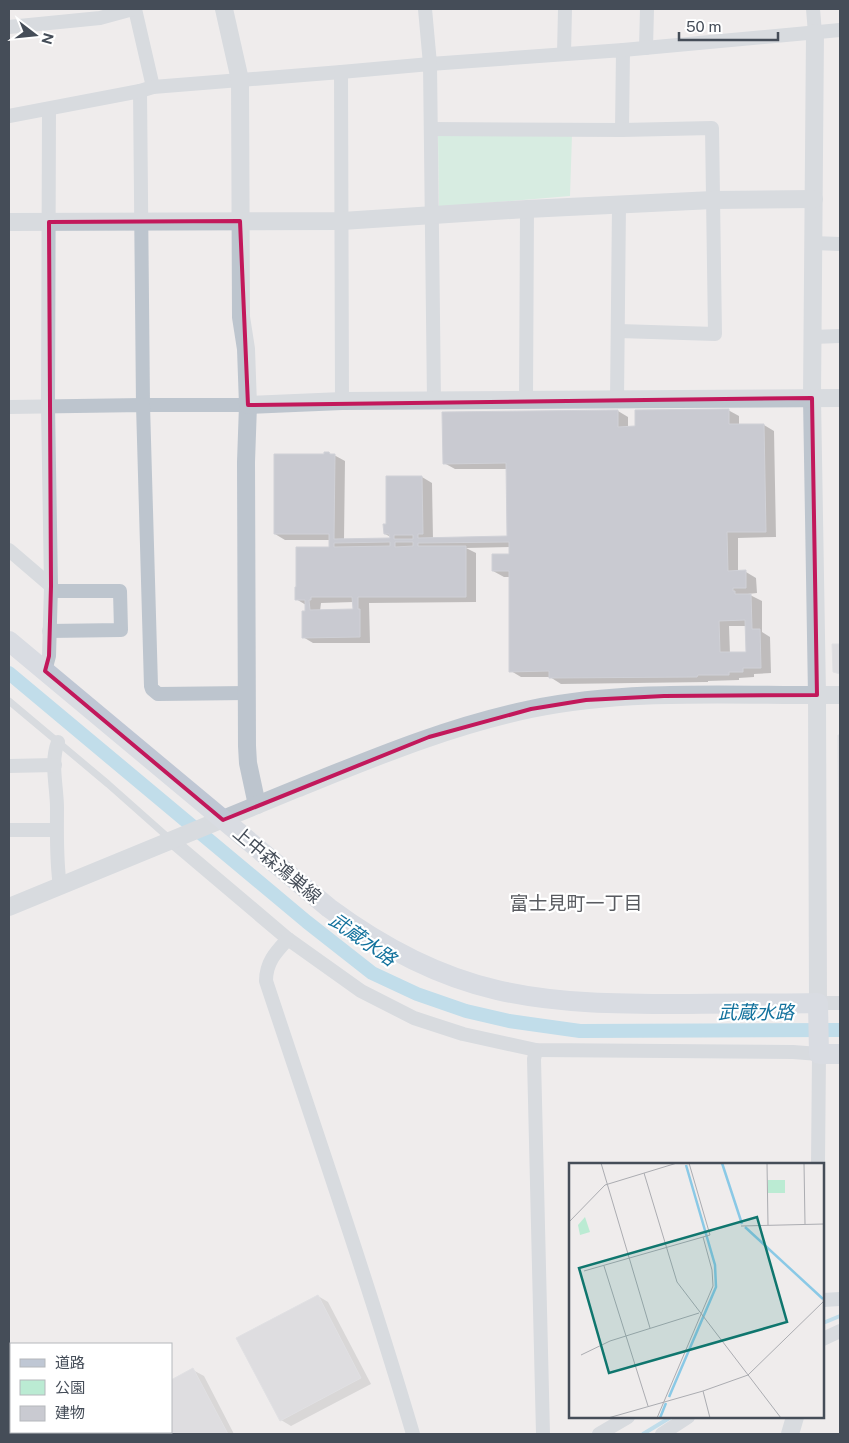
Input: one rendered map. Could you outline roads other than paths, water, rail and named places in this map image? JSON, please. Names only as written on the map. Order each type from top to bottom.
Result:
[{"type":"main road","name":"上中森鴻巣線","points":[[9,641],[216,822],[318,900],[361,930],[414,960],[484,986],[533,997],[590,1002],[818,1009]]},
{"type":"main road","points":[[818,1009],[819,1048],[840,1054]]},
{"type":"street","points":[[9,26],[100,18],[134,9],[153,87]]},
{"type":"street","points":[[224,9],[240,80],[240,317],[246,349],[248,405],[246,462],[248,763],[257,805]]},
{"type":"street","points":[[425,9],[430,64],[434,401]]},
{"type":"street","points":[[564,54],[565,9]]},
{"type":"street","points":[[646,48],[647,9]]},
{"type":"street","points":[[814,9],[812,398],[817,695],[818,1009],[840,1003]]},
{"type":"street","points":[[9,116],[140,92],[153,87],[623,50],[840,30]]},
{"type":"street","points":[[622,130],[623,50]]},
{"type":"street","points":[[340,72],[342,401]]},
{"type":"street","points":[[140,92],[143,405],[151,686],[158,694],[247,693]]},
{"type":"street","points":[[45,671],[49,656],[51,589],[48,406],[49,110]]},
{"type":"street","points":[[430,129],[622,130],[712,128],[715,334],[619,331]]},
{"type":"street","points":[[9,222],[342,221],[527,209],[713,200],[814,199]]},
{"type":"street","points":[[617,400],[619,205]]},
{"type":"street","points":[[526,401],[527,209]]},
{"type":"street","points":[[813,244],[840,244]]},
{"type":"street","points":[[812,337],[840,336]]},
{"type":"street","points":[[9,407],[248,405],[342,401],[840,398]]},
{"type":"street","points":[[9,550],[51,589],[120,591],[121,630],[50,631]]},
{"type":"street","points":[[9,907],[257,805],[459,727],[531,709],[586,700],[664,696],[840,695]]},
{"type":"street","points":[[58,742],[54,752],[57,867],[60,886]]},
{"type":"street","points":[[9,766],[55,765]]},
{"type":"street","points":[[9,830],[56,830]]},
{"type":"street","points":[[177,837],[288,939],[361,991],[414,1018],[463,1034],[536,1050],[793,1052],[819,1048],[818,1163]]},
{"type":"street","points":[[288,939],[270,960],[266,971],[266,981],[351,1242],[377,1315],[413,1434]]},
{"type":"street","points":[[536,1050],[534,1059],[543,1434]]},
{"type":"street","points":[[824,1300],[840,1299]]},
{"type":"street","points":[[824,1339],[840,1331]]},
{"type":"street","points":[[599,1434],[626,1418]]},
{"type":"street","points":[[662,1434],[686,1418]]},
{"type":"street","points":[[790,1434],[795,1418]]},
{"type":"lane","points":[[9,701],[108,784],[177,837]]},
{"type":"waterway","name":"武蔵水路","points":[[9,673],[307,922],[372,973],[417,994],[466,1011],[509,1021],[580,1031],[840,1030]]},
{"type":"waterway","points":[[824,1323],[840,1316]]},
{"type":"waterway","points":[[643,1434],[669,1418]]},
{"type":"district","name":"富士見町一丁目","points":[[576,903]]}]
